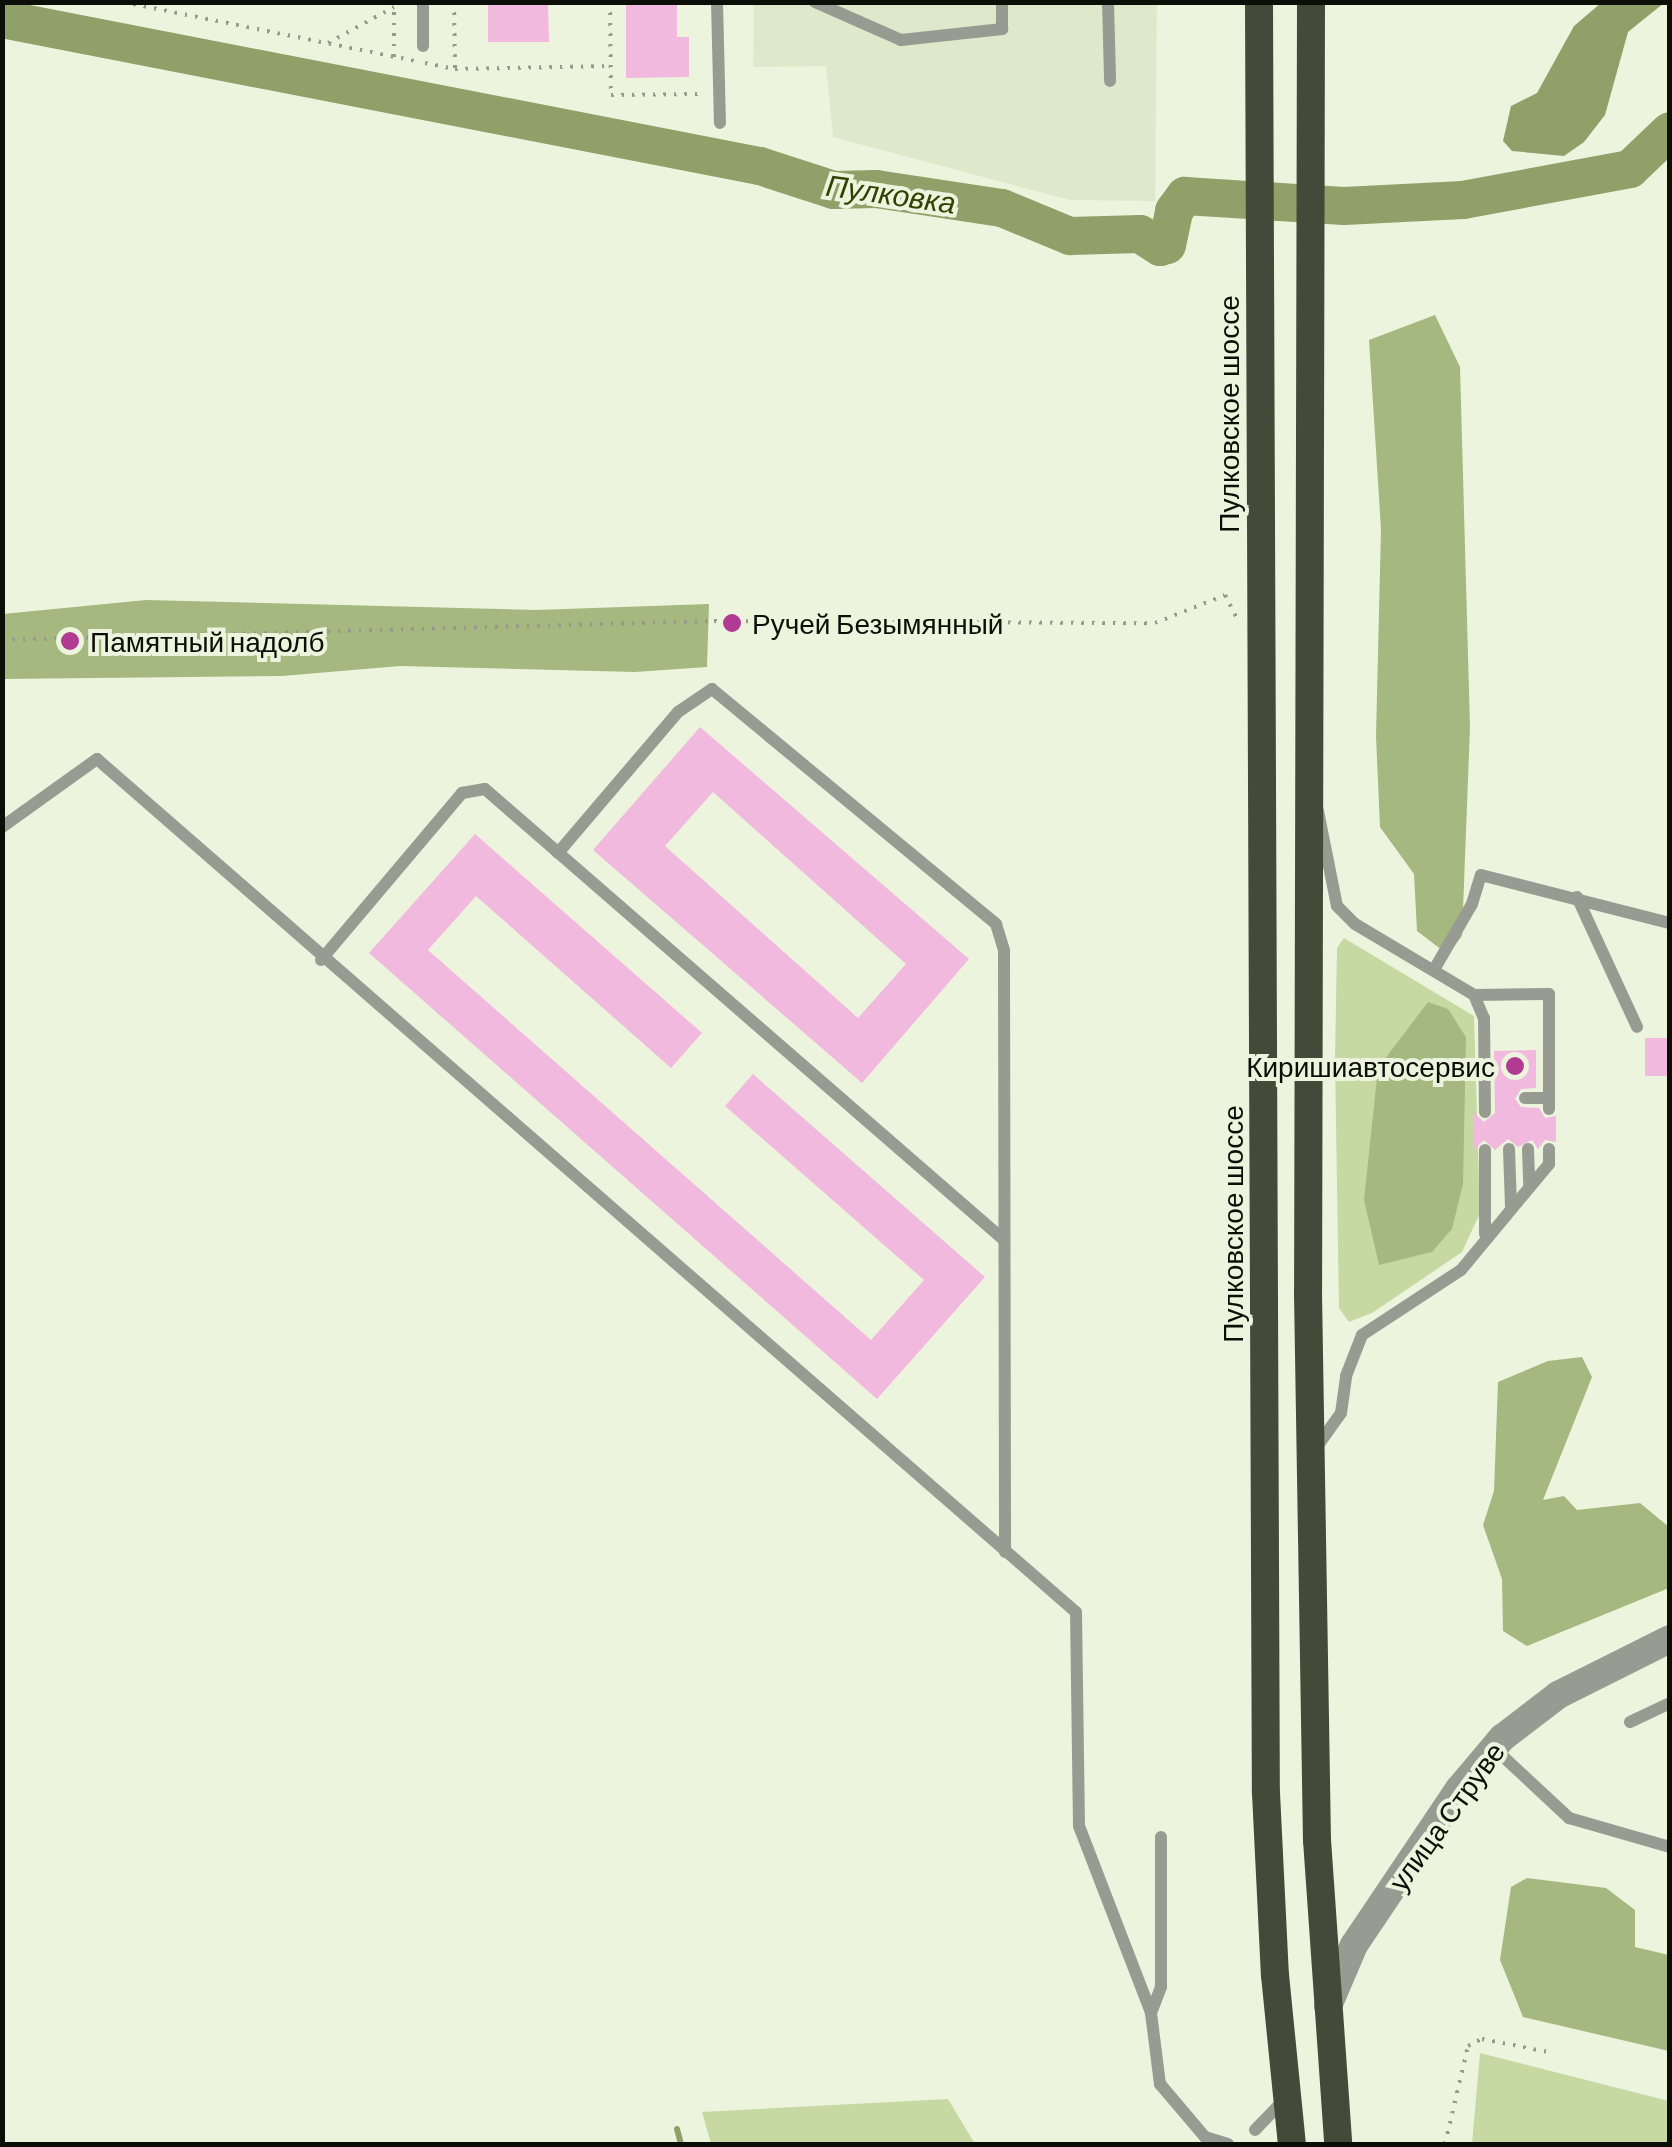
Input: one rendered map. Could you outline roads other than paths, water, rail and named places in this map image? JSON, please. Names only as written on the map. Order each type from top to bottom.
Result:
[{"type":"highway","name":"Пулковское шоссе","points":[[1259,2],[1266,1793],[1292,2144]]},
{"type":"highway","points":[[1311,2],[1312,1454],[1326,2012],[1338,2144]]},
{"type":"street","name":"улица Струве","points":[[1326,2012],[1354,1945],[1494,1748],[1558,1696],[1670,1639]]},
{"type":"lane","points":[[423,2],[423,46]]},
{"type":"lane","points":[[717,2],[720,123]]},
{"type":"lane","points":[[815,2],[900,40],[1002,30],[1002,2]]},
{"type":"lane","points":[[1108,2],[1110,81]]},
{"type":"lane","points":[[558,853],[678,712],[712,689],[996,924],[1004,951],[1005,1552]]},
{"type":"lane","points":[[2,826],[97,759],[320,960],[1076,1612],[1078,1826],[1151,2014],[1160,2084],[1205,2137],[1228,2144]]},
{"type":"lane","points":[[320,960],[462,793],[485,789],[1004,1240]]},
{"type":"lane","points":[[1312,789],[1337,906],[1355,924],[1435,968],[1474,995],[1484,1018],[1484,1105],[1502,1098]]},
{"type":"lane","points":[[1435,968],[1472,904],[1481,874],[1670,923]]},
{"type":"lane","points":[[1577,896],[1636,1027]]},
{"type":"lane","points":[[1474,995],[1549,994],[1549,1103],[1526,1102]]},
{"type":"lane","points":[[1528,1149],[1528,1186]]},
{"type":"lane","points":[[1312,1454],[1342,1413],[1346,1376],[1362,1335],[1461,1270],[1486,1234],[1549,1164],[1549,1149]]},
{"type":"lane","points":[[1485,1150],[1486,1234]]},
{"type":"lane","points":[[1509,1150],[1511,1207]]},
{"type":"lane","points":[[1630,1722],[1670,1704]]},
{"type":"lane","points":[[1494,1748],[1568,1818],[1670,1847]]},
{"type":"lane","points":[[1151,2014],[1161,1987],[1161,1838]]},
{"type":"lane","points":[[1255,2130],[1286,2098]]},
{"type":"waterway","name":"Пулковка","points":[[2,19],[760,166],[834,190],[876,189],[1002,208],[1070,236],[1140,234],[1160,247],[1167,245],[1174,211],[1185,196],[1344,206],[1463,200],[1630,169],[1670,131]]},
{"type":"waterway","points":[[677,2129],[681,2144]]},
{"type":"place","name":"Ручей Безымянный","points":[[732,623]]},
{"type":"place","name":"Памятный надолб","points":[[70,641]]},
{"type":"place","name":"Киришиавтосервис","points":[[1515,1066]]}]
